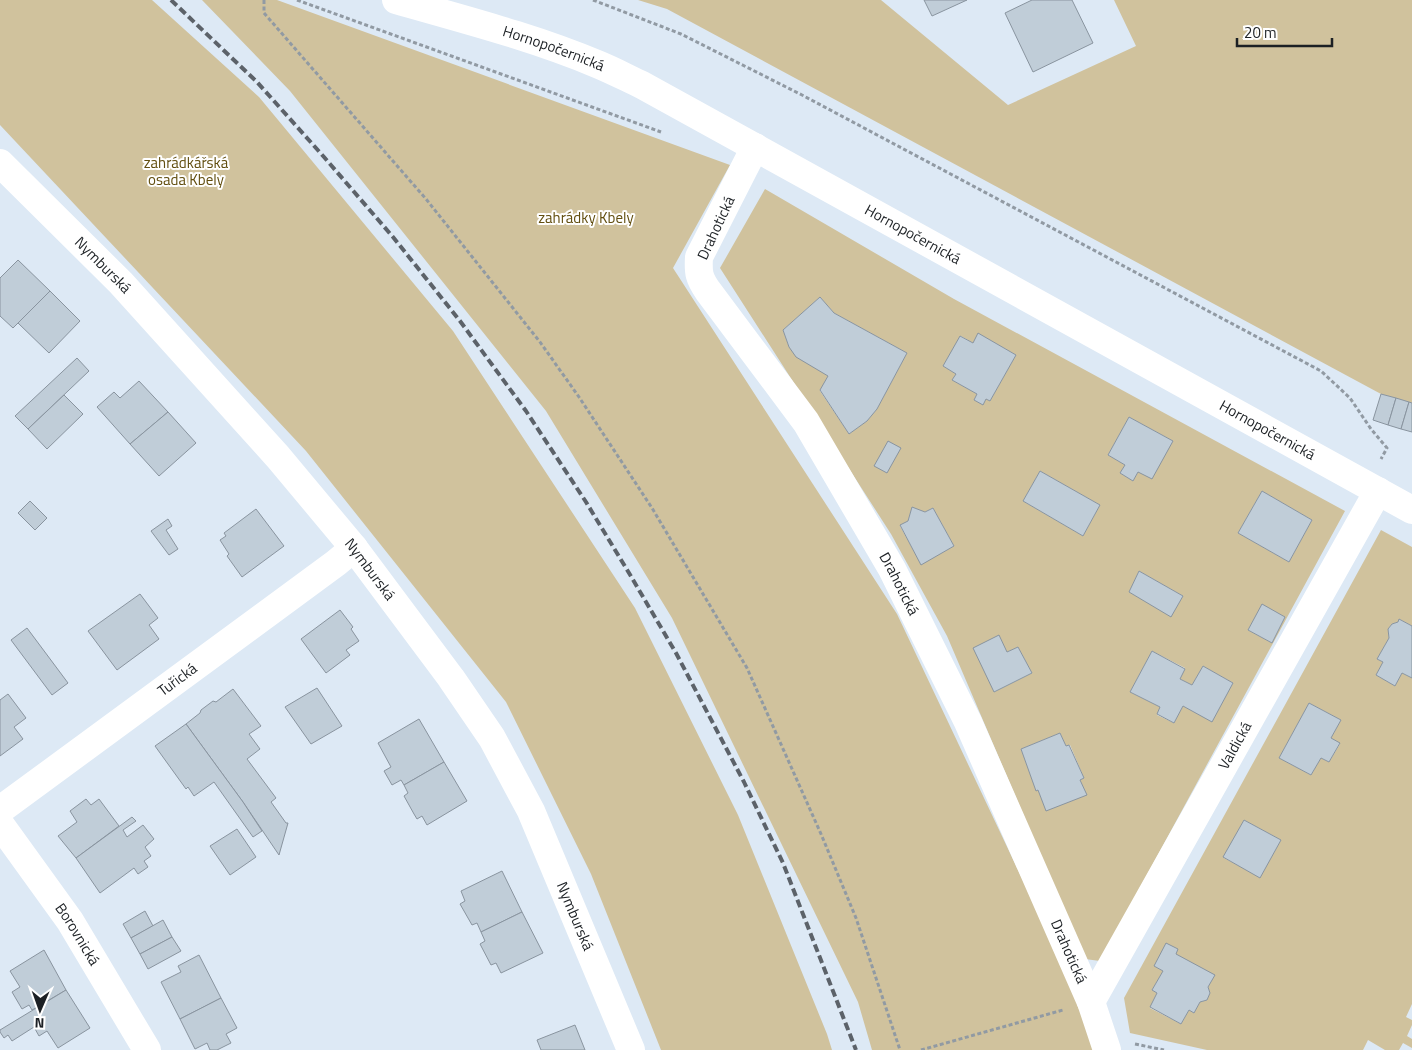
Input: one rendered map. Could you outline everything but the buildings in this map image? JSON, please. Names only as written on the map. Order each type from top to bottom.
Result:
[{"type":"street","name":"Hornopočernická","points":[[396,0],[494,28],[597,64],[642,85],[1412,510]]},
{"type":"street","name":"Drahotická","points":[[755,147],[699,257],[698,271],[702,283],[806,422],[892,569],[968,722],[1091,1002],[1107,1050]]},
{"type":"street","name":"Nymburská","points":[[0,163],[121,284],[278,457],[354,548],[451,678],[492,738],[531,811],[631,1050]]},
{"type":"street","name":"Valdická","points":[[1091,1002],[1378,490]]},
{"type":"street","name":"Tuřická","points":[[0,810],[354,548]]},
{"type":"street","name":"Borovnická","points":[[0,824],[70,921],[146,1050]]},
{"type":"path","points":[[264,0],[264,13],[426,199],[540,342],[579,397],[652,508],[747,668],[856,918],[900,1050]]},
{"type":"path","points":[[297,0],[665,134]]},
{"type":"path","points":[[593,0],[681,34],[802,95],[1321,371],[1350,398],[1371,429],[1387,448]]},
{"type":"path","points":[[921,1050],[1091,1002]]},
{"type":"green space","name":"zahrádkářská osada Kbely","points":[[0,0],[152,0],[259,97],[453,331],[635,608],[738,815],[832,1050],[661,1050],[591,874],[506,702],[306,451],[0,125]]},
{"type":"green space","name":"zahrádky Kbely","points":[[202,0],[277,0],[730,165],[673,268],[897,614],[1080,1001],[1094,1050],[872,1050],[858,1002],[672,618],[546,411],[290,91]]},
{"type":"green space","points":[[638,0],[881,0],[1008,105],[1136,46],[1114,0],[1412,0],[1412,403],[1381,394],[667,9]]},
{"type":"green space","points":[[765,189],[954,299],[1345,511],[1100,961],[1085,959],[947,636],[891,534],[720,268]],"holes":[[[820,297],[834,313],[907,353],[877,409],[867,421],[849,434],[820,391],[828,376],[789,347],[783,330]],[[979,334],[1016,355],[990,401],[986,399],[983,404],[974,400],[977,394],[952,380],[956,374],[943,366],[961,336],[973,343]],[[1129,417],[1173,441],[1138,472],[1133,481],[1120,473],[1125,465],[1108,455]],[[1040,471],[1100,505],[1083,536],[1023,501]],[[1262,491],[1312,520],[1289,562],[1238,533]],[[912,508],[925,512],[933,508],[954,546],[921,564],[900,526],[908,521]],[[1139,571],[1183,596],[1171,616],[1129,592]],[[1262,605],[1285,617],[1272,643],[1248,630]],[[1018,647],[1032,673],[994,692],[1007,652]],[[1152,651],[1185,668],[1180,679],[1192,685],[1203,666],[1233,683],[1212,721],[1183,706],[1174,723],[1157,715],[1160,707],[1130,692]],[[1060,733],[1066,746],[1070,745],[1084,778],[1080,780],[1086,795],[1046,810],[1038,790],[1036,790],[1021,749]]]},
{"type":"green space","points":[[1381,530],[1412,547],[1412,626],[1399,619],[1398,622],[1392,624],[1388,629],[1389,638],[1377,659],[1383,662],[1376,675],[1395,686],[1402,673],[1412,678],[1412,1004],[1406,1017],[1412,1020],[1407,1036],[1412,1039],[1412,1048],[1403,1043],[1399,1050],[1385,1050],[1368,1040],[1363,1050],[1207,1050],[1130,1033],[1124,998]],"holes":[[[1309,703],[1341,720],[1331,738],[1340,744],[1329,762],[1321,758],[1311,775],[1279,758]],[[1244,820],[1281,840],[1260,877],[1224,858]],[[1154,966],[1214,976],[1208,987],[1210,993],[1207,1000],[1200,1002],[1194,1013],[1189,1010],[1181,1024],[1150,1008],[1157,993],[1152,990],[1163,971]]]},
{"type":"railway","points":[[171,0],[257,82],[393,237],[460,321],[526,411],[586,502],[676,653],[744,782],[783,863],[856,1050]]}]
